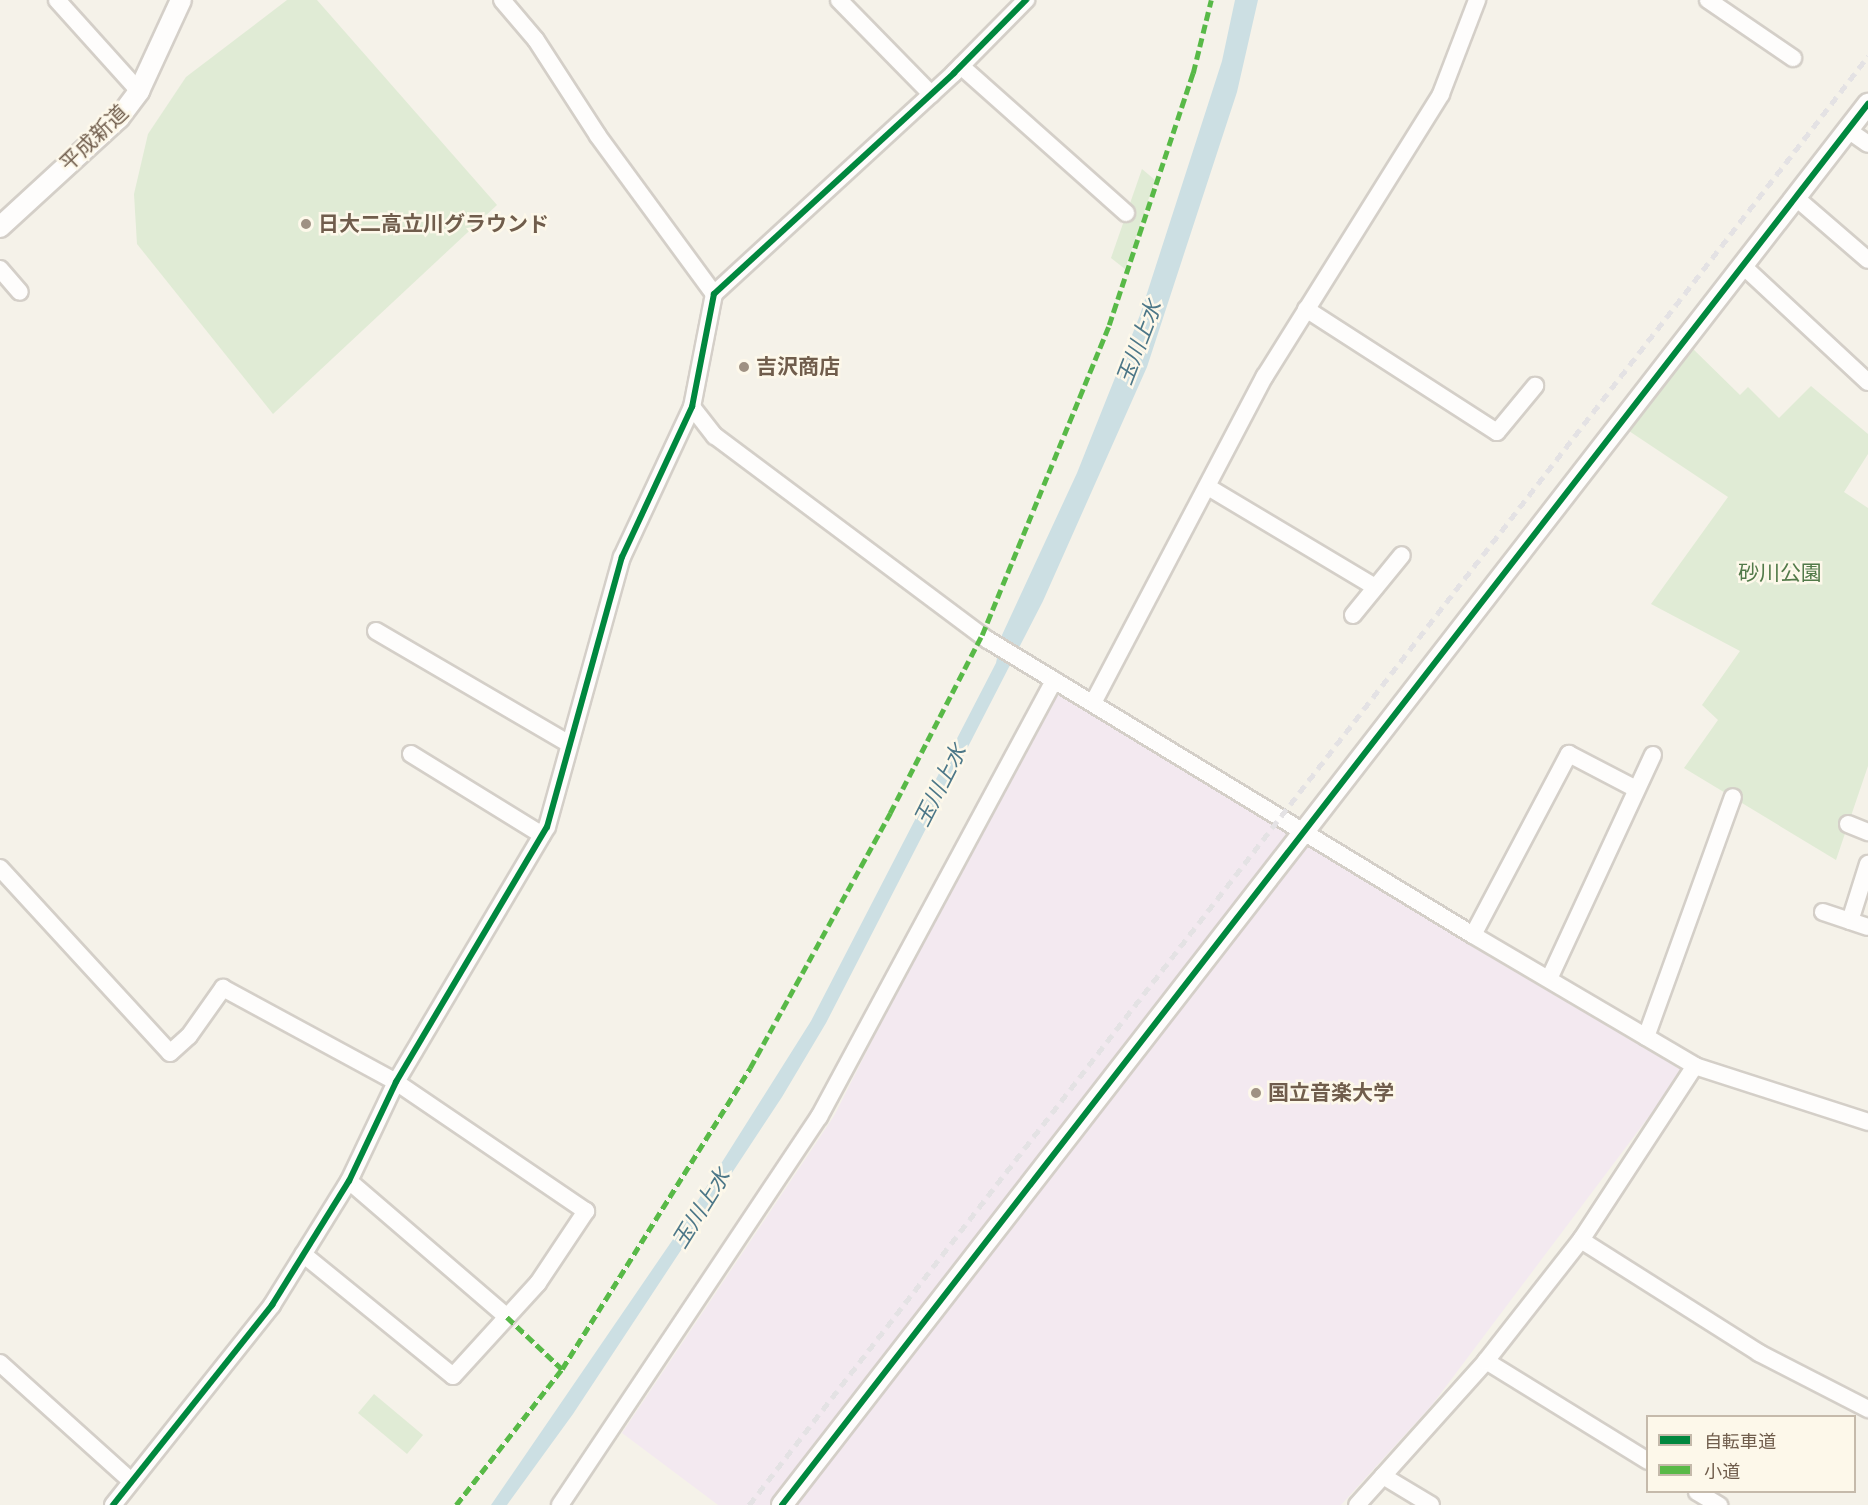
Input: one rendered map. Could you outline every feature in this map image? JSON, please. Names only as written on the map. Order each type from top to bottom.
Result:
[{"type":"street","points":[[57,0],[140,91]]},
{"type":"street","name":"平成新道","points":[[1,224],[119,118],[140,91],[181,0]]},
{"type":"street","points":[[502,0],[536,40],[598,136],[714,294]]},
{"type":"street","points":[[839,0],[931,94]]},
{"type":"street","points":[[112,1505],[272,1305],[348,1181],[396,1082],[542,835],[622,557],[692,407],[714,294],[961,66],[1026,0]]},
{"type":"street","points":[[1093,703],[1265,376],[1441,94],[1477,0]]},
{"type":"street","points":[[1708,0],[1792,58]]},
{"type":"street","points":[[961,66],[1126,213]]},
{"type":"street","points":[[782,1505],[1868,104]]},
{"type":"street","points":[[1848,130],[1868,144]]},
{"type":"street","points":[[1795,197],[1868,260]]},
{"type":"street","points":[[1742,265],[1866,376]]},
{"type":"street","points":[[0,269],[20,292]]},
{"type":"street","points":[[1306,309],[1497,432],[1535,386]]},
{"type":"street","points":[[692,407],[715,436],[988,640],[1473,935],[1695,1066],[1868,1122]]},
{"type":"street","points":[[1208,487],[1375,587]]},
{"type":"street","points":[[1353,615],[1402,555]]},
{"type":"street","points":[[376,631],[569,744]]},
{"type":"street","points":[[560,1505],[819,1117],[1054,680]]},
{"type":"street","points":[[411,754],[542,835]]},
{"type":"street","points":[[1473,935],[1569,754],[1636,789]]},
{"type":"street","points":[[1549,979],[1653,755]]},
{"type":"street","points":[[1646,1037],[1732,797]]},
{"type":"street","points":[[1848,824],[1868,831]]},
{"type":"street","points":[[1850,921],[1868,864]]},
{"type":"street","points":[[0,868],[170,1053],[189,1036],[223,988],[396,1082],[586,1211],[538,1283],[453,1376],[303,1254]]},
{"type":"street","points":[[1823,912],[1868,927]]},
{"type":"street","points":[[1357,1505],[1486,1361],[1581,1240],[1695,1066]]},
{"type":"street","points":[[348,1181],[507,1317]]},
{"type":"street","points":[[1581,1240],[1759,1353],[1868,1409]]},
{"type":"street","points":[[1486,1361],[1646,1460]]},
{"type":"street","points":[[0,1363],[130,1481]]},
{"type":"street","points":[[1383,1476],[1431,1505]]},
{"type":"street","points":[[1700,1493],[1719,1505]]},
{"type":"shaded area","name":"国立音楽大学","points":[[1050,689],[1684,1070],[1432,1405],[1341,1505],[718,1505],[622,1433],[834,1116]]},
{"type":"green space","name":"日大二高立川グラウンド","points":[[287,0],[317,0],[497,205],[273,414],[137,244],[134,194],[148,134],[186,77]]},
{"type":"green space","points":[[1142,169],[1155,180],[1125,269],[1111,258]]},
{"type":"green space","name":"砂川公園","points":[[1689,345],[1740,395],[1748,387],[1779,418],[1811,386],[1868,434],[1868,454],[1844,492],[1868,508],[1868,766],[1836,860],[1684,768],[1718,720],[1702,705],[1740,651],[1651,604],[1728,497],[1626,429]]},
{"type":"green space","points":[[374,1394],[423,1435],[407,1454],[358,1413]]},
{"type":"water","name":"玉川上水","points":[[1235,0],[1258,0],[1237,92],[1147,367],[1043,601],[826,1023],[782,1097],[573,1414],[507,1505],[491,1505],[678,1232],[811,1021],[996,663],[1002,635],[1077,473],[1140,315],[1222,61]]},
{"type":"railway","points":[[749,1505],[1868,56]]},
{"type":"marked path","points":[[456,1505],[562,1369],[750,1068],[890,813],[982,635],[1109,325],[1193,73],[1211,0]]},
{"type":"marked path","points":[[507,1317],[562,1369]]},
{"type":"cycle path","points":[[113,1505],[272,1305],[349,1181],[396,1082],[547,827],[622,557],[692,407],[714,294],[954,73],[1026,0]]},
{"type":"cycle path","points":[[782,1505],[1868,104]]},
{"type":"place","name":"日大二高立川グラウンド","points":[[306,224]]},
{"type":"place","name":"吉沢商店","points":[[744,367]]},
{"type":"place","name":"国立音楽大学","points":[[1256,1093]]}]
